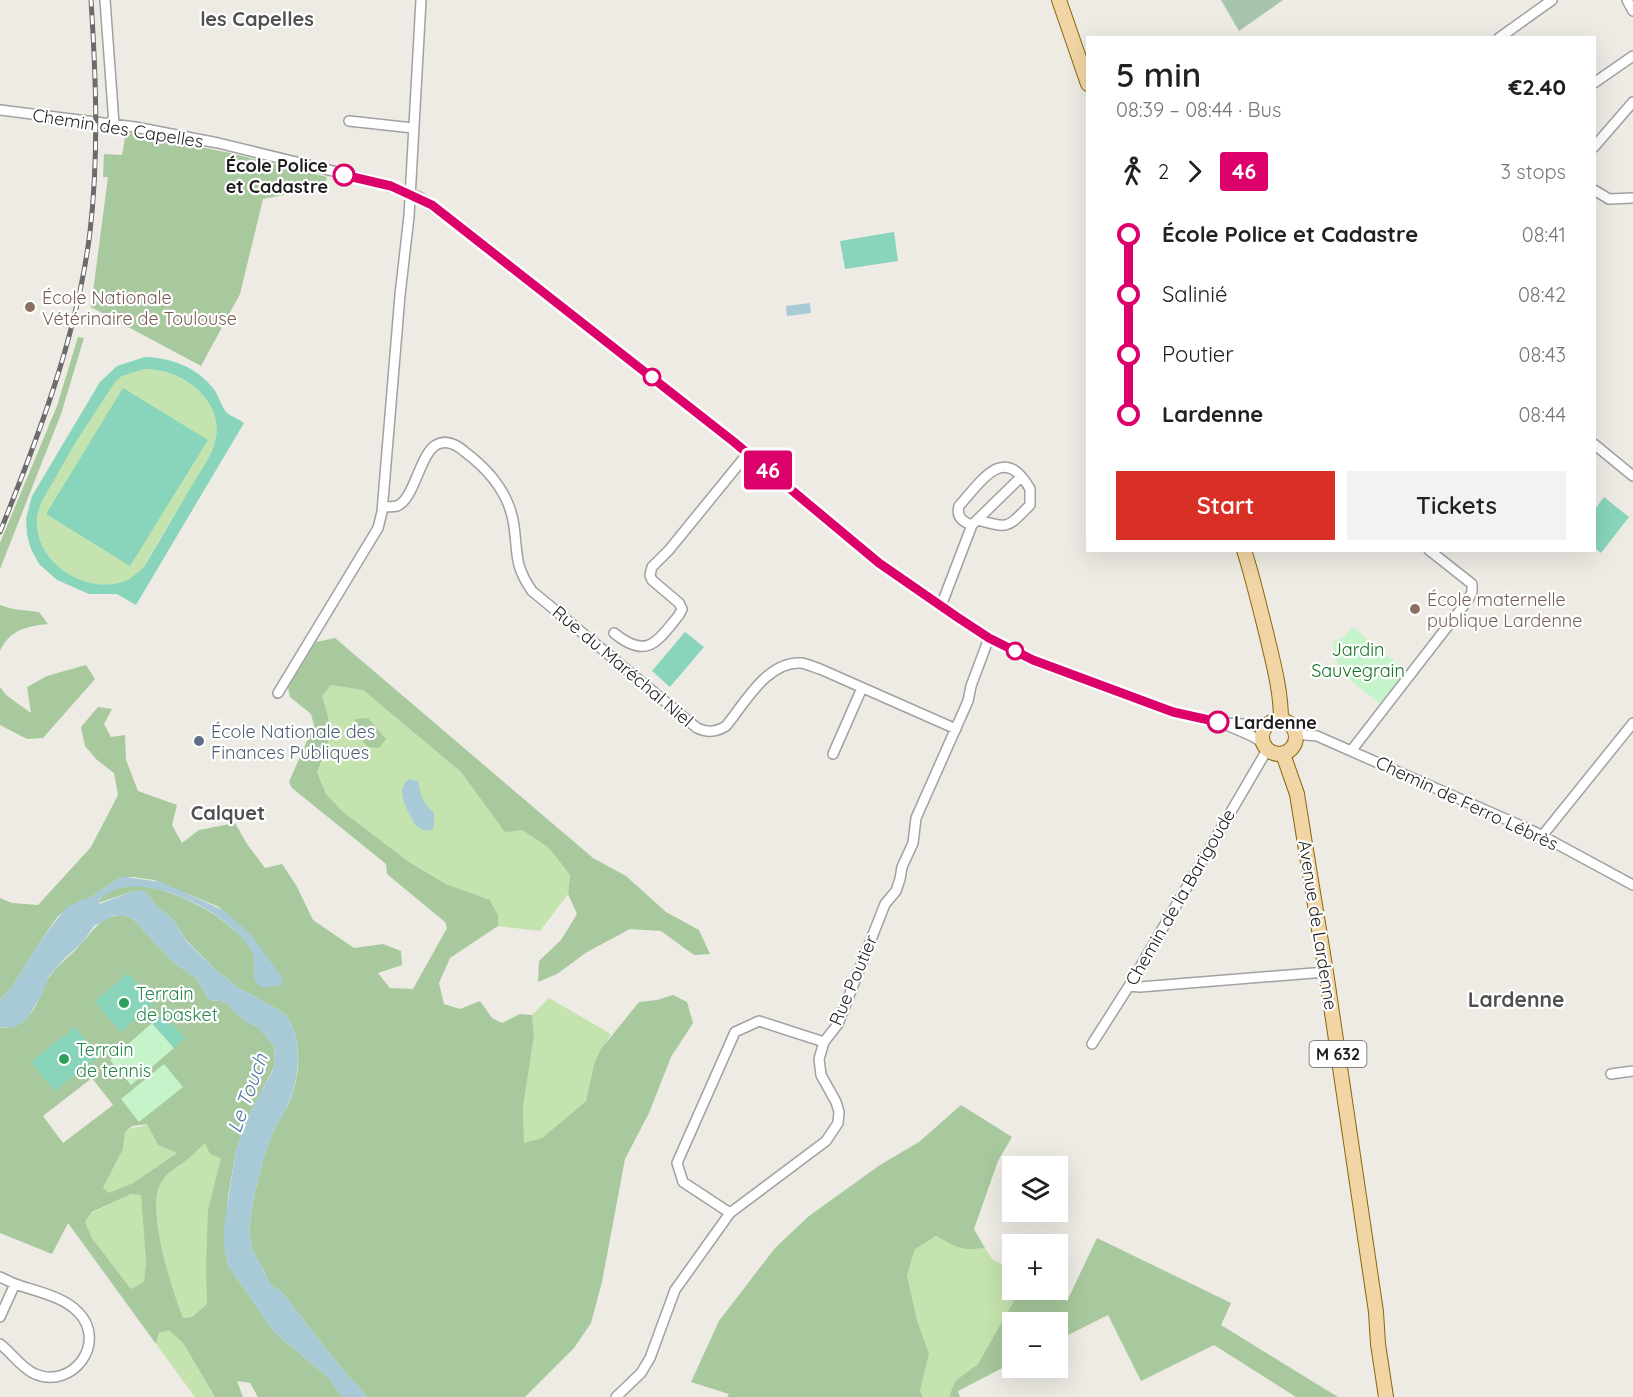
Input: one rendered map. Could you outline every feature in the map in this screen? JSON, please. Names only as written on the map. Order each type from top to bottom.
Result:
[{"type":"main road","points":[[1059,0],[1086,78]]},
{"type":"main road","points":[[1245,552],[1280,697],[1274,723],[1263,733],[1265,746],[1272,753],[1283,754],[1293,747],[1296,734],[1290,725],[1274,723]]},
{"type":"main road","name":"Avenue de Lardenne","points":[[1283,754],[1297,794],[1326,972],[1376,1312],[1386,1397]]},
{"type":"main road","name":"Avenue de Lardenne","points":[[1376,1312],[1385,1342],[1393,1397]]},
{"type":"street","points":[[105,0],[114,124]]},
{"type":"street","points":[[278,693],[378,528],[383,506],[410,194],[421,0]]},
{"type":"street","points":[[1502,36],[1552,0]]},
{"type":"street","points":[[1627,0],[1633,11]]},
{"type":"street","points":[[1596,82],[1633,56]]},
{"type":"street","points":[[1596,145],[1633,102]]},
{"type":"street","name":"Chemin des Capelles","points":[[0,110],[114,124],[218,143],[374,181],[432,205],[748,453],[879,563],[989,638],[1033,660],[1082,680],[1173,712],[1221,723]]},
{"type":"street","points":[[349,121],[413,128]]},
{"type":"street","points":[[1596,191],[1609,199],[1633,198]]},
{"type":"street","name":"Rue du Maréchal Niel","points":[[383,506],[392,507],[401,504],[420,472],[428,453],[436,445],[446,442],[461,448],[490,474],[504,495],[514,526],[516,559],[532,591],[697,728],[705,731],[719,730],[726,726],[768,674],[782,667],[801,663],[820,669],[956,729]]},
{"type":"street","points":[[1596,446],[1633,476]]},
{"type":"street","points":[[614,633],[628,645],[638,648],[652,644],[680,615],[682,609],[679,603],[652,580],[650,575],[652,567],[669,550],[748,453]]},
{"type":"street","points":[[1005,466],[1021,477],[1030,489],[1031,500],[1030,505],[1013,523],[1002,527],[964,522],[959,516],[959,506],[993,469],[1005,466]]},
{"type":"street","points":[[941,606],[975,522],[1021,477]]},
{"type":"street","points":[[1351,751],[1472,592],[1472,584],[1432,552]]},
{"type":"street","name":"Rue Poutier","points":[[616,1397],[641,1373],[650,1358],[675,1290],[730,1213],[826,1141],[838,1123],[839,1112],[836,1102],[821,1075],[819,1059],[824,1042],[838,1024],[880,914],[896,891],[902,867],[913,843],[916,818],[968,701],[971,686],[989,638]]},
{"type":"street","points":[[833,754],[862,688]]},
{"type":"street","points":[[1221,723],[1274,723]]},
{"type":"street","points":[[1221,723],[1252,736],[1265,746]]},
{"type":"street","points":[[1542,836],[1633,723]]},
{"type":"street","name":"Chemin de Ferro Lébrès","points":[[1296,734],[1317,736],[1542,836],[1633,885]]},
{"type":"street","name":"Chemin de la Barigoude","points":[[1092,1044],[1129,986],[1265,746]]},
{"type":"street","points":[[1129,986],[1326,972]]},
{"type":"street","points":[[730,1213],[683,1182],[677,1163],[735,1032],[759,1021],[824,1042]]},
{"type":"street","points":[[1611,1074],[1633,1071]]},
{"type":"street","points":[[0,1277],[59,1299],[76,1309],[86,1323],[89,1344],[77,1368],[65,1375],[46,1377],[28,1371],[0,1344]]},
{"type":"street","points":[[0,1317],[15,1284]]},
{"type":"green space","points":[[1221,0],[1283,0],[1239,31]]},
{"type":"green space","points":[[126,132],[230,153],[327,177],[324,187],[263,199],[240,294],[201,366],[91,307],[108,177],[103,177],[104,154],[122,155]]},
{"type":"green space","points":[[894,232],[898,261],[845,269],[840,241]]},
{"type":"green space","points":[[78,337],[84,338],[61,414],[0,569],[0,543],[57,406]]},
{"type":"green space","points":[[145,357],[164,359],[182,365],[206,380],[227,413],[244,423],[136,605],[117,594],[89,594],[57,580],[39,564],[27,535],[26,519],[32,496],[100,382],[117,366]],"holes":[[[145,369],[168,372],[187,381],[208,401],[216,424],[213,449],[144,567],[125,581],[95,584],[81,580],[55,564],[46,552],[37,524],[42,501],[76,442],[115,382],[122,376]]]},
{"type":"green space","points":[[145,369],[174,375],[187,381],[199,391],[208,401],[215,418],[217,430],[215,443],[144,567],[128,580],[110,584],[95,584],[67,573],[55,564],[40,539],[37,518],[42,501],[76,442],[115,382],[122,376]]},
{"type":"green space","points":[[123,388],[208,440],[130,566],[46,514]]},
{"type":"green space","points":[[1604,497],[1629,517],[1601,553],[1596,549],[1596,508]]},
{"type":"green space","points":[[0,605],[39,612],[48,624],[20,630],[8,638],[0,651]]},
{"type":"green space","name":"Jardin Sauvegrain","points":[[1353,627],[1407,672],[1381,705],[1339,671],[1332,642],[1343,638]]},
{"type":"green space","points":[[685,632],[704,647],[670,687],[652,671]]},
{"type":"green space","points":[[335,638],[593,858],[626,876],[666,912],[699,930],[710,954],[694,955],[661,931],[630,929],[587,952],[557,974],[538,982],[539,961],[561,940],[577,914],[568,894],[570,875],[549,848],[522,830],[505,832],[461,772],[363,690],[331,685],[322,696],[328,718],[329,734],[317,772],[326,794],[342,811],[409,862],[446,884],[490,900],[498,915],[498,926],[450,958],[439,983],[444,1004],[460,1009],[480,1001],[492,1018],[502,1023],[520,1014],[532,1015],[534,1035],[523,1108],[524,1143],[542,1138],[586,1101],[594,1064],[601,1049],[639,1002],[673,995],[687,1002],[693,1023],[671,1057],[649,1113],[625,1159],[602,1282],[591,1323],[574,1348],[525,1397],[367,1397],[281,1291],[269,1281],[253,1250],[250,1238],[251,1215],[266,1153],[275,1128],[289,1103],[297,1077],[298,1049],[291,1024],[284,1013],[237,987],[216,970],[186,940],[173,919],[156,906],[145,891],[134,891],[98,903],[111,890],[130,886],[154,888],[180,897],[206,910],[228,925],[245,941],[254,957],[254,971],[264,954],[251,935],[219,907],[154,880],[119,878],[90,898],[72,905],[58,916],[12,987],[0,1000],[0,898],[12,903],[38,905],[91,847],[118,795],[114,773],[97,760],[85,746],[81,727],[98,707],[112,709],[104,724],[111,737],[125,735],[126,760],[138,791],[177,805],[172,825],[182,843],[199,830],[235,823],[265,868],[282,864],[296,885],[313,920],[354,948],[383,944],[401,951],[402,965],[378,973],[390,988],[413,989],[447,928],[445,922],[387,874],[386,864],[292,788],[289,782],[314,725],[311,714],[290,697],[288,687],[316,642]]},
{"type":"green space","points":[[86,665],[95,679],[43,738],[27,739],[0,725],[0,687],[6,695],[31,713],[27,687],[47,676]]},
{"type":"green space","points":[[331,685],[363,690],[461,772],[505,831],[522,830],[549,848],[570,875],[568,894],[540,931],[498,926],[498,915],[490,900],[446,884],[409,862],[342,811],[326,794],[317,772],[329,734],[328,718],[322,696]]},
{"type":"green space","points":[[368,718],[386,739],[379,748],[368,747],[350,728],[356,719]]},
{"type":"green space","points":[[122,915],[132,918],[173,962],[196,978],[209,1000],[221,1001],[230,1005],[233,1011],[245,1021],[258,1027],[274,1046],[274,1067],[249,1115],[236,1150],[228,1197],[224,1245],[228,1265],[271,1328],[329,1378],[342,1397],[258,1397],[250,1383],[237,1381],[243,1397],[215,1397],[183,1343],[169,1330],[159,1333],[156,1344],[68,1223],[52,1254],[0,1233],[0,1027],[15,1026],[27,1018],[54,971],[99,924],[114,916]],"holes":[[[92,1078],[113,1105],[63,1143],[43,1116]],[[147,1124],[158,1145],[177,1153],[133,1183],[109,1193],[103,1188],[123,1149],[125,1132],[132,1126]],[[205,1143],[210,1154],[221,1158],[208,1210],[207,1304],[192,1317],[183,1318],[163,1252],[156,1200],[164,1178]],[[131,1194],[141,1195],[146,1262],[144,1282],[131,1289],[92,1238],[85,1222],[92,1212]]]},
{"type":"green space","name":"Terrain de basket","points":[[128,973],[154,1003],[121,1032],[95,1002]]},
{"type":"green space","points":[[549,998],[611,1034],[594,1064],[586,1101],[542,1138],[524,1144],[523,1108],[534,1035],[532,1015]]},
{"type":"green space","points":[[163,1014],[185,1038],[174,1048],[152,1023]]},
{"type":"green space","points":[[152,1023],[174,1048],[131,1085],[110,1060]]},
{"type":"green space","name":"Terrain de tennis","points":[[75,1027],[98,1057],[54,1091],[31,1062]]},
{"type":"green space","points":[[164,1064],[183,1087],[139,1122],[121,1099]]},
{"type":"green space","points":[[961,1105],[1012,1137],[998,1161],[974,1229],[985,1248],[959,1248],[936,1236],[915,1249],[907,1275],[917,1320],[929,1354],[920,1391],[923,1397],[727,1397],[729,1394],[691,1382],[719,1321],[775,1248],[809,1216],[880,1165],[919,1142]]},
{"type":"green space","points":[[147,1124],[158,1145],[177,1153],[133,1183],[109,1194],[103,1188],[123,1149],[125,1132]]},
{"type":"green space","points":[[205,1142],[221,1158],[210,1231],[207,1304],[192,1317],[183,1318],[163,1252],[156,1199],[164,1178]]},
{"type":"green space","points":[[130,1194],[141,1194],[146,1262],[144,1282],[131,1289],[92,1238],[85,1222],[92,1213]]},
{"type":"green space","points":[[936,1236],[959,1248],[985,1248],[992,1259],[1002,1264],[1002,1300],[1014,1300],[1008,1312],[1002,1312],[1002,1322],[978,1364],[955,1381],[949,1397],[923,1397],[920,1391],[929,1354],[917,1320],[907,1275],[915,1248]]},
{"type":"green space","points":[[1097,1238],[1231,1303],[1221,1325],[1338,1397],[1296,1397],[1214,1345],[1141,1381],[1108,1315],[1068,1335],[1068,1312],[1008,1312],[1014,1300],[1067,1301]]},
{"type":"green space","points":[[1002,1322],[1002,1368],[958,1391],[960,1397],[949,1397],[955,1381],[978,1364]]},
{"type":"green space","points":[[169,1329],[183,1343],[215,1397],[195,1397],[156,1344],[159,1333]]},
{"type":"water","points":[[810,303],[811,313],[787,316],[786,306]]},
{"type":"water","points":[[409,779],[418,781],[423,799],[434,813],[432,830],[426,831],[417,826],[405,806],[402,792]]},
{"type":"water","points":[[119,878],[161,882],[225,911],[251,935],[281,976],[283,985],[260,986],[255,980],[254,959],[246,942],[228,924],[193,902],[152,888],[131,887],[114,890],[99,900],[99,904],[134,891],[145,891],[156,906],[173,919],[186,941],[216,970],[237,987],[284,1013],[291,1024],[298,1049],[296,1077],[289,1103],[275,1128],[261,1168],[251,1214],[251,1242],[254,1253],[271,1284],[281,1291],[367,1397],[342,1397],[329,1378],[271,1328],[228,1265],[224,1245],[224,1226],[236,1150],[249,1115],[274,1068],[274,1046],[258,1027],[245,1021],[233,1011],[230,1005],[221,1001],[209,1000],[196,978],[173,962],[132,918],[122,915],[113,916],[94,926],[82,943],[49,976],[42,994],[27,1019],[15,1027],[0,1027],[0,1000],[12,987],[41,940],[65,909],[90,898]]},
{"type":"railway","points":[[0,532],[55,385],[84,271],[93,203],[96,145],[91,0]]},
{"type":"bus line","name":"46","points":[[344,175],[391,186],[432,205],[734,442],[879,563],[989,638],[1033,660],[1082,680],[1173,712],[1218,722]]},
{"type":"place","name":"École Police et Cadastre","points":[[344,175]]},
{"type":"place","name":"École Nationale Vétérinaire de Toulouse","points":[[30,307]]},
{"type":"place","name":"École maternelle publique Lardenne","points":[[1415,609]]},
{"type":"place","name":"Lardenne","points":[[1218,722]]},
{"type":"place","name":"École Nationale des Finances Publiques","points":[[199,741]]},
{"type":"place","name":"Terrain de basket","points":[[124,1003]]},
{"type":"place","name":"Terrain de tennis","points":[[64,1059]]},
{"type":"district","name":"les Capelles","points":[[257,18]]},
{"type":"district","name":"Calquet","points":[[228,812]]},
{"type":"district","name":"Lardenne","points":[[1516,999]]},
{"type":"water label","name":"Le Touch","points":[[247,1093]]}]
